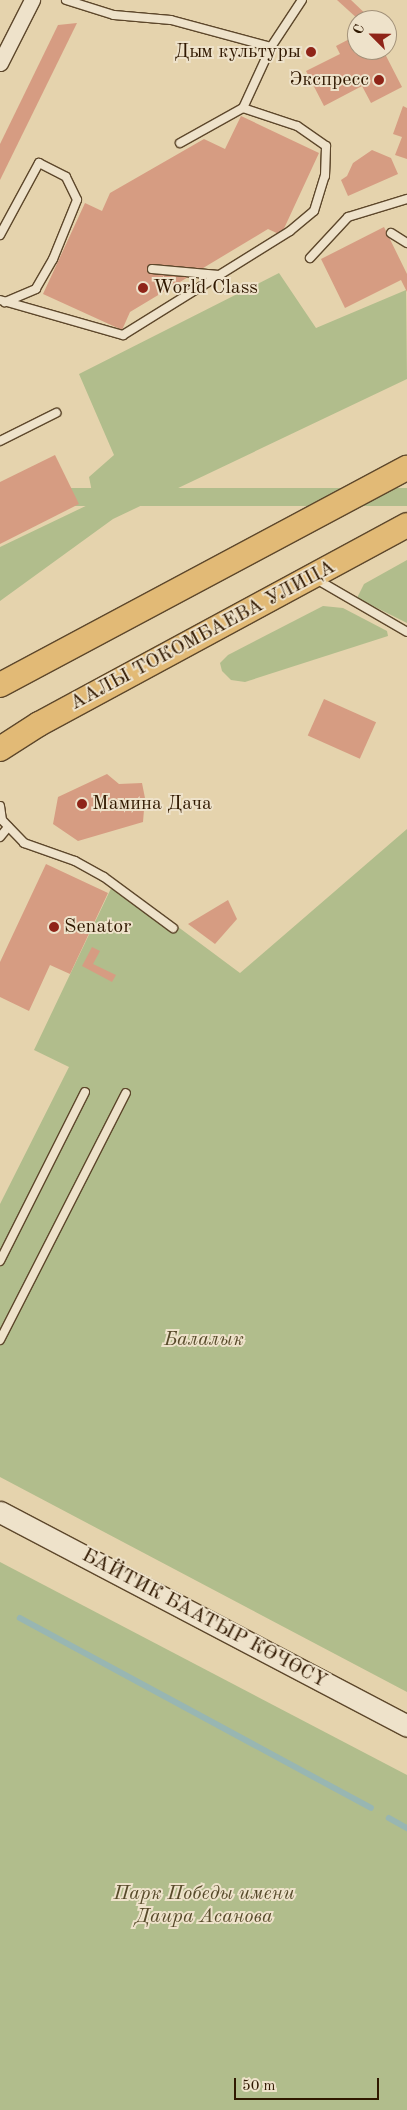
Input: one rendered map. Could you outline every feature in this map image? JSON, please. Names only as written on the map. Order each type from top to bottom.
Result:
[{"type":"main road","points":[[0,684],[407,468]]},
{"type":"main road","name":"ААЛЫ ТОКОМБАЕВА УЛИЦА","points":[[0,750],[40,724],[407,525]]},
{"type":"main road","name":"БАЙТИК БААТЫР КӨЧӨСҮ","points":[[0,1512],[407,1726]]},
{"type":"street","points":[[0,63],[32,0]]},
{"type":"lane","points":[[66,0],[114,16],[171,20],[271,47]]},
{"type":"lane","points":[[180,143],[243,108],[271,47],[302,0]]},
{"type":"lane","points":[[3,301],[123,335],[290,231],[314,211],[325,176],[326,146],[297,126],[243,108]]},
{"type":"lane","points":[[0,235],[39,163],[66,177],[77,200],[53,259],[36,289],[3,301]]},
{"type":"lane","points":[[310,258],[348,217],[407,199]]},
{"type":"lane","points":[[391,233],[407,243]]},
{"type":"lane","points":[[152,269],[219,275]]},
{"type":"lane","points":[[0,441],[56,413]]},
{"type":"lane","points":[[312,576],[407,632]]},
{"type":"lane","points":[[0,806],[2,820],[24,843],[75,861],[104,878],[173,928]]},
{"type":"lane","points":[[0,837],[8,827]]},
{"type":"lane","points":[[0,1261],[85,1092]]},
{"type":"lane","points":[[0,1340],[126,1093]]},
{"type":"green space","points":[[279,273],[316,328],[406,290],[407,379],[113,519],[0,601],[0,547],[94,502],[89,477],[114,455],[79,374]]},
{"type":"green space","points":[[0,488],[407,488],[407,506],[0,506]]},
{"type":"green space","points":[[407,560],[407,623],[357,598],[364,584]]},
{"type":"green space","points":[[323,606],[343,608],[387,631],[388,636],[245,682],[231,680],[222,671],[220,663],[228,655]]},
{"type":"green space","name":"Балалык","points":[[407,829],[407,1692],[0,1477],[0,1204],[69,1067],[34,1050],[115,880],[240,973]]},
{"type":"green space","name":"Парк Победы имени Даира Асанова","points":[[0,1562],[407,1775],[407,2110],[0,2110]]},
{"type":"building","points":[[337,0],[351,0],[362,10],[348,10]]},
{"type":"building","points":[[77,23],[0,180],[0,144],[58,25]]},
{"type":"building","points":[[347,40],[347,60],[388,60],[402,87],[371,103],[362,86],[324,106],[306,71],[340,54],[336,46]]},
{"type":"building","points":[[403,106],[407,108],[407,159],[395,155],[402,137],[393,134]]},
{"type":"building","points":[[241,116],[319,153],[281,235],[268,229],[130,312],[122,330],[43,294],[85,203],[102,211],[110,193],[204,139],[225,149]]},
{"type":"building","points":[[372,150],[391,158],[398,174],[348,196],[341,180],[347,176],[353,163]]},
{"type":"building","points":[[384,227],[407,274],[407,292],[401,280],[345,308],[321,259]]},
{"type":"building","points":[[55,455],[79,504],[0,544],[0,482]]},
{"type":"building","points":[[324,699],[376,722],[360,759],[308,736]]},
{"type":"building","points":[[107,774],[119,784],[142,783],[145,798],[143,822],[78,841],[53,824],[58,797]]},
{"type":"building","name":"Senator","points":[[46,864],[108,893],[70,974],[50,965],[29,1011],[0,997],[0,962]]},
{"type":"building","points":[[228,900],[237,919],[215,944],[188,924]]},
{"type":"building","points":[[92,947],[100,951],[93,964],[116,975],[112,982],[82,966]]},
{"type":"waterway","points":[[20,1618],[371,1808]]},
{"type":"waterway","points":[[389,1818],[407,1828]]},
{"type":"place","name":"Дым культуры","points":[[311,52]]},
{"type":"place","name":"Экспресс","points":[[379,80]]},
{"type":"place","name":"World Class","points":[[143,288]]},
{"type":"place","name":"Мамина Дача","points":[[82,804]]},
{"type":"place","name":"Senator","points":[[54,927]]}]
